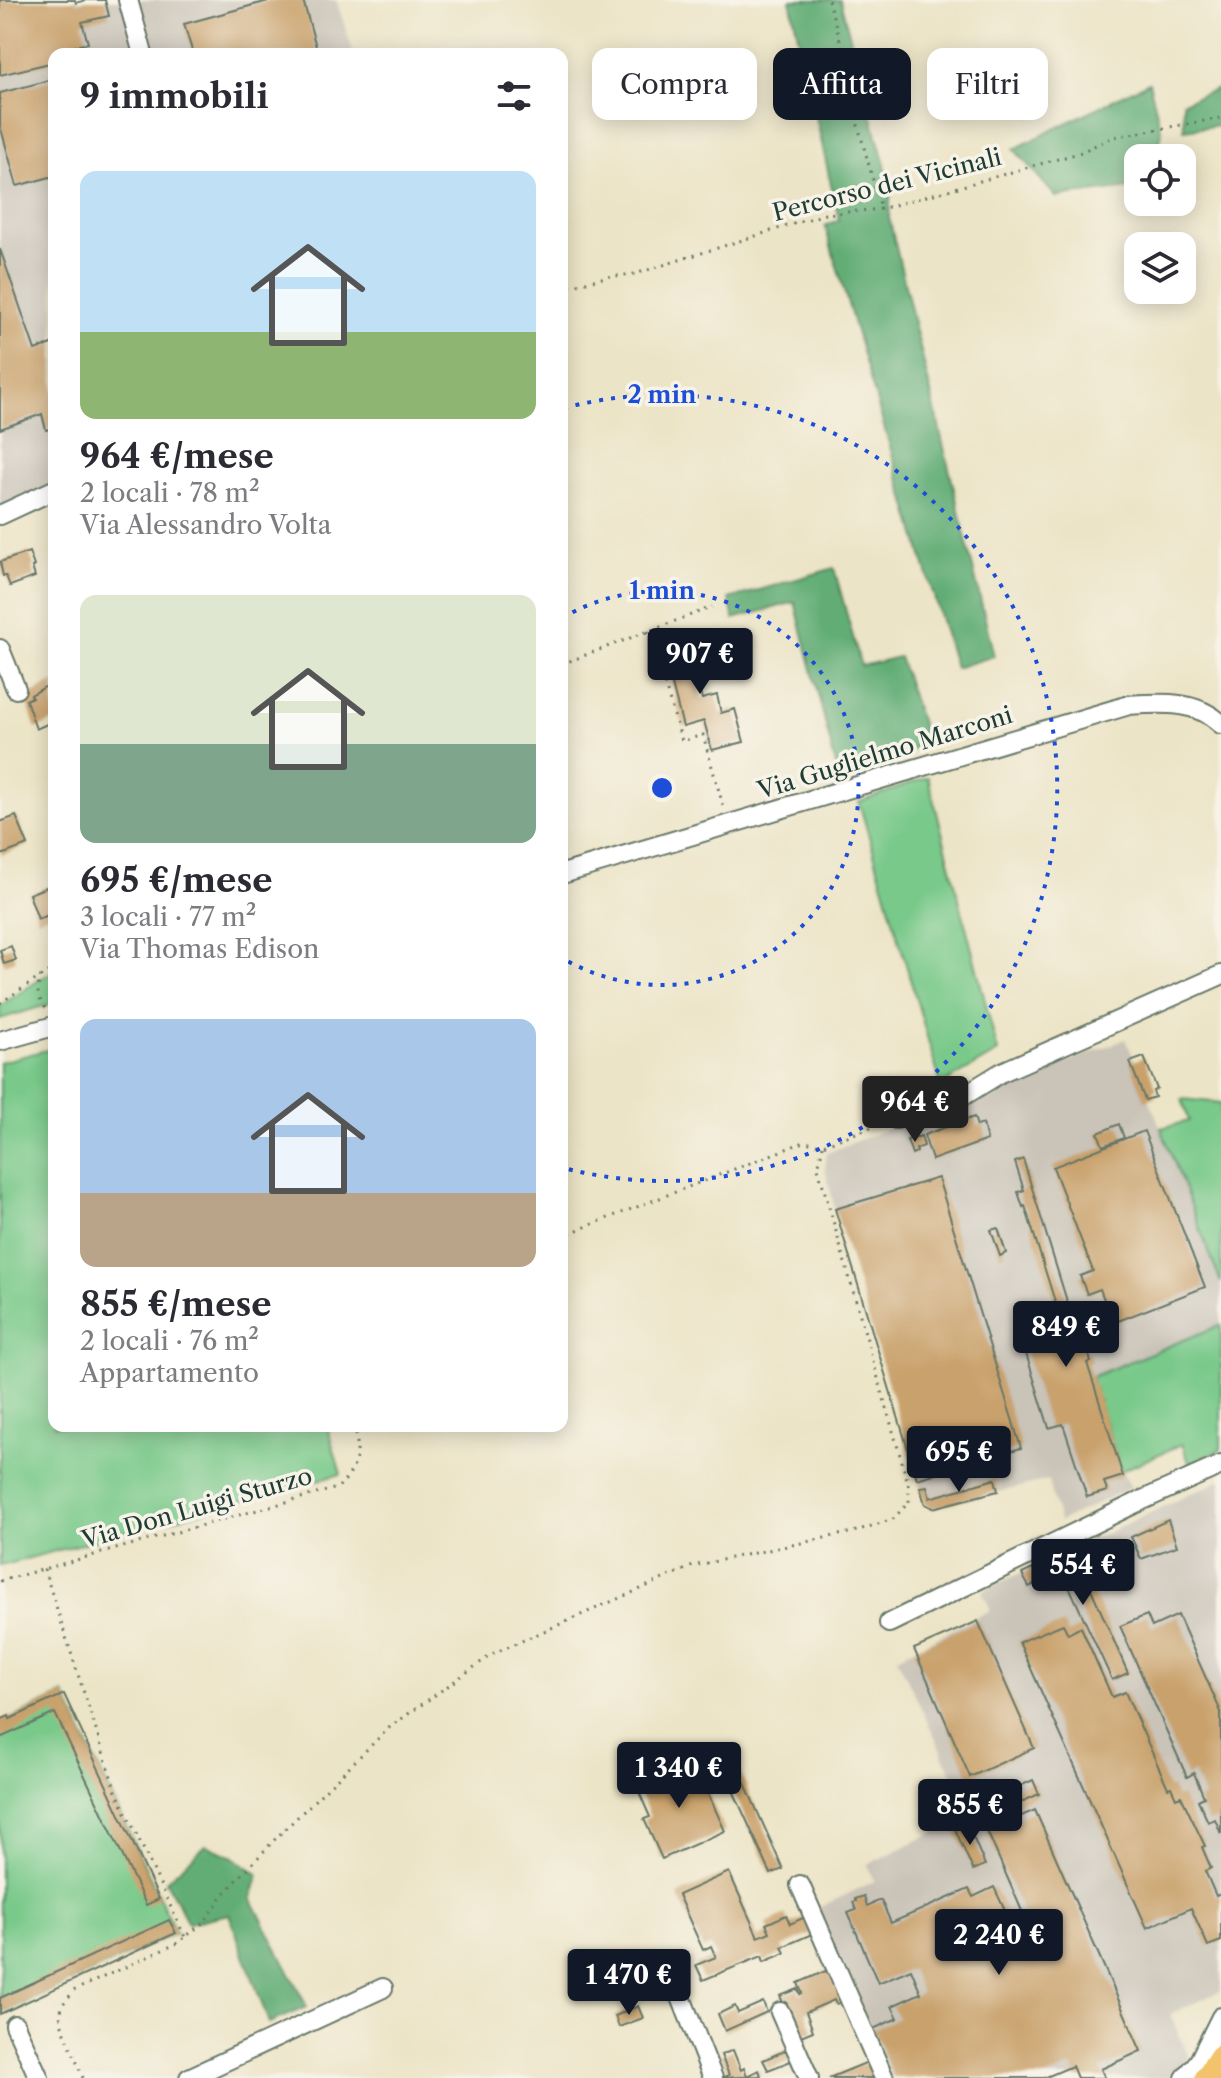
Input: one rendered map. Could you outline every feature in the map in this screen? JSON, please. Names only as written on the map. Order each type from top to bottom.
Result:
[{"type":"main road","points":[[1207,2078],[1221,2057]]},
{"type":"street","points":[[128,0],[141,48]]},
{"type":"street","points":[[0,515],[48,493]]},
{"type":"street","points":[[0,649],[16,689]]},
{"type":"street","name":"Via Guglielmo Marconi","points":[[568,872],[1129,705],[1169,702],[1192,707],[1221,724]]},
{"type":"street","points":[[896,1119],[960,1098],[1002,1072],[1221,975]]},
{"type":"street","points":[[0,1041],[48,1028]]},
{"type":"street","points":[[889,1623],[1221,1465]]},
{"type":"street","points":[[800,1885],[884,2078]]},
{"type":"street","points":[[673,1977],[713,2078]]},
{"type":"street","points":[[189,2078],[383,1988]]},
{"type":"street","points":[[780,2012],[809,2078]]},
{"type":"street","points":[[1185,2078],[1199,2061],[1221,2017]]},
{"type":"street","points":[[15,2025],[39,2078]]},
{"type":"path","points":[[828,0],[881,209]]},
{"type":"path","name":"Percorso dei Vicinali","points":[[568,286],[635,274],[825,214],[881,209],[1065,158],[1113,137],[1221,118]]},
{"type":"path","points":[[568,662],[712,607]]},
{"type":"path","points":[[648,631],[682,741],[703,735],[728,825]]},
{"type":"path","points":[[0,1003],[48,972]]},
{"type":"path","points":[[41,976],[37,986],[38,996],[48,1010]]},
{"type":"path","points":[[568,1234],[804,1142],[823,1145],[896,1119]]},
{"type":"path","points":[[83,2078],[60,2020],[62,2005],[75,1990],[178,1943],[205,1921],[223,1895],[278,1836],[390,1727],[494,1653],[693,1566],[853,1532],[893,1519],[909,1502],[909,1487],[818,1168],[823,1145]]},
{"type":"path","name":"Via Don Luigi Sturzo","points":[[0,1581],[337,1488],[350,1474],[357,1459],[356,1432]]},
{"type":"path","points":[[44,1569],[115,1789],[185,1937]]},
{"type":"shaded area","points":[[0,0],[336,0],[352,48],[48,48],[48,487],[0,508]]},
{"type":"shaded area","points":[[1126,1039],[1221,1283],[1221,1325],[1091,1377],[1121,1471],[1131,1487],[1059,1522],[1048,1480],[933,1508],[925,1504],[835,1209],[825,1169],[827,1153],[899,1124],[995,1098],[995,1084],[1021,1080]]},
{"type":"shaded area","points":[[1221,1480],[1221,1991],[1170,2014],[1189,2057],[1167,2078],[892,2078],[818,1908],[875,1881],[867,1865],[971,1814],[897,1657],[991,1610],[982,1591]]},
{"type":"green space","points":[[790,0],[840,0],[853,48],[801,48]]},
{"type":"green space","points":[[1149,82],[1162,133],[1159,144],[1124,144],[1124,189],[1056,197],[1014,149]]},
{"type":"green space","points":[[1221,88],[1221,125],[1184,130],[1183,102]]},
{"type":"green space","points":[[817,120],[873,120],[891,187],[889,218],[994,656],[955,668],[825,226],[839,220]]},
{"type":"green space","points":[[834,568],[861,666],[899,657],[928,744],[838,774],[795,602],[734,619],[729,599]]},
{"type":"green space","points":[[928,777],[998,1052],[941,1085],[859,802]]},
{"type":"green space","points":[[48,974],[48,1005],[0,1019],[0,1006]]},
{"type":"green space","points":[[48,1050],[48,1432],[329,1432],[341,1474],[0,1566],[0,1062]]},
{"type":"green space","points":[[1182,1099],[1221,1103],[1221,1283],[1161,1128],[1189,1121]]},
{"type":"green space","points":[[1221,1325],[1221,1449],[1190,1464],[1182,1444],[1121,1471],[1091,1377]]},
{"type":"green space","points":[[64,1694],[176,1933],[0,2014],[0,1724]]},
{"type":"green space","points":[[206,1845],[233,1857],[259,1875],[251,1898],[307,2007],[269,2023],[229,1914],[188,1923],[166,1881]]},
{"type":"building","points":[[0,0],[75,0],[76,3],[105,0],[109,16],[82,22],[88,43],[69,48],[48,48],[48,63],[0,75]]},
{"type":"building","points":[[272,0],[303,0],[316,48],[191,48],[184,24]]},
{"type":"building","points":[[48,81],[48,178],[17,186],[0,125],[0,93]]},
{"type":"building","points":[[0,249],[35,350],[48,345],[48,430],[42,414],[0,429]]},
{"type":"building","points":[[29,552],[35,577],[10,586],[6,576],[3,576],[0,562]]},
{"type":"building","points":[[704,639],[710,662],[693,667],[702,699],[717,695],[721,713],[735,709],[744,742],[712,750],[704,721],[683,727],[663,650]]},
{"type":"building","points":[[48,685],[48,724],[36,729],[26,700]]},
{"type":"building","points":[[16,816],[28,845],[1,855],[0,822]]},
{"type":"building","points":[[48,886],[48,915],[38,919],[29,894]]},
{"type":"building","points":[[11,946],[16,960],[4,964],[0,950]]},
{"type":"building","points":[[1144,1057],[1157,1089],[1153,1091],[1155,1097],[1145,1100],[1130,1062]]},
{"type":"building","points":[[974,1117],[977,1126],[983,1124],[987,1140],[932,1160],[924,1135]]},
{"type":"building","points":[[1119,1124],[1124,1138],[1103,1146],[1098,1133]]},
{"type":"building","points":[[1144,1131],[1205,1287],[1113,1323],[1100,1289],[1087,1294],[1080,1276],[1093,1271],[1053,1167]]},
{"type":"building","points":[[921,1136],[924,1146],[912,1154],[907,1140]]},
{"type":"building","points":[[1023,1159],[1083,1353],[1088,1351],[1091,1362],[1087,1363],[1123,1476],[1104,1482],[1107,1491],[1087,1497],[1063,1424],[1049,1428],[1016,1321],[1057,1308],[1018,1192],[1024,1190],[1015,1162]]},
{"type":"building","points":[[938,1178],[1021,1448],[917,1479],[835,1209]]},
{"type":"building","points":[[998,1228],[1006,1253],[1000,1256],[991,1230]]},
{"type":"building","points":[[995,1479],[998,1491],[933,1508],[925,1504],[920,1487],[927,1486],[930,1498]]},
{"type":"building","points":[[1168,1520],[1177,1546],[1141,1559],[1131,1537]]},
{"type":"building","points":[[1074,1550],[1128,1673],[1112,1680],[1062,1571],[1029,1587],[1022,1574]]},
{"type":"building","points":[[1147,1615],[1152,1627],[1178,1615],[1221,1712],[1221,1834],[1215,1819],[1208,1822],[1198,1800],[1204,1797],[1194,1773],[1187,1777],[1120,1626]]},
{"type":"building","points":[[978,1621],[1034,1748],[970,1777],[914,1649]]},
{"type":"building","points":[[1063,1624],[1068,1634],[1081,1627],[1112,1697],[1125,1692],[1168,1788],[1171,1787],[1176,1798],[1181,1796],[1205,1846],[1202,1847],[1211,1868],[1205,1871],[1216,1896],[1221,1894],[1221,1941],[1208,1946],[1191,1908],[1147,1928],[1019,1642]]},
{"type":"building","points":[[64,1694],[159,1899],[146,1905],[55,1713],[0,1738],[0,1720],[9,1716],[10,1719]]},
{"type":"building","points":[[693,1760],[725,1831],[662,1859],[644,1819],[650,1817],[636,1785]]},
{"type":"building","points":[[739,1770],[783,1869],[771,1874],[726,1775]]},
{"type":"building","points":[[1033,1780],[1039,1794],[995,1814],[989,1800]]},
{"type":"building","points":[[1035,1810],[1141,2051],[1101,2069],[1105,2078],[1077,2078],[1072,2066],[1044,2078],[894,2078],[873,2029],[898,2018],[892,2006],[921,1993],[911,1969],[878,1983],[848,1913],[856,1910],[853,1902],[864,1896],[867,1906],[881,1900],[891,1923],[969,1889],[973,1897],[994,1887],[1008,1917],[1022,1911],[987,1831]]},
{"type":"building","points":[[967,1823],[985,1865],[973,1870],[955,1829]]},
{"type":"building","points":[[729,1872],[758,1937],[770,1932],[766,1924],[786,1915],[790,1924],[805,1917],[812,1934],[782,1947],[785,1953],[764,1962],[762,1956],[703,1980],[696,1965],[716,1957],[711,1946],[703,1950],[678,1895]]},
{"type":"building","points":[[169,1920],[176,1933],[0,2014],[0,1998]]},
{"type":"building","points":[[828,1970],[842,2002],[836,2004],[834,2000],[806,2012],[813,2031],[801,2036],[786,2002],[783,2003],[780,1996],[798,1989],[802,1993],[798,1983]]},
{"type":"building","points":[[763,2002],[767,2012],[725,2031],[718,2014],[735,2006],[738,2013]]},
{"type":"building","points":[[638,2006],[643,2018],[619,2027],[615,2016]]},
{"type":"building","points":[[733,2050],[741,2070],[744,2068],[747,2076],[759,2070],[761,2076],[722,2078],[729,2075],[721,2055]]},
{"type":"building","points":[[786,2050],[791,2061],[768,2070],[763,2060]]},
{"type":"building","points":[[870,2061],[877,2078],[829,2078]]}]
